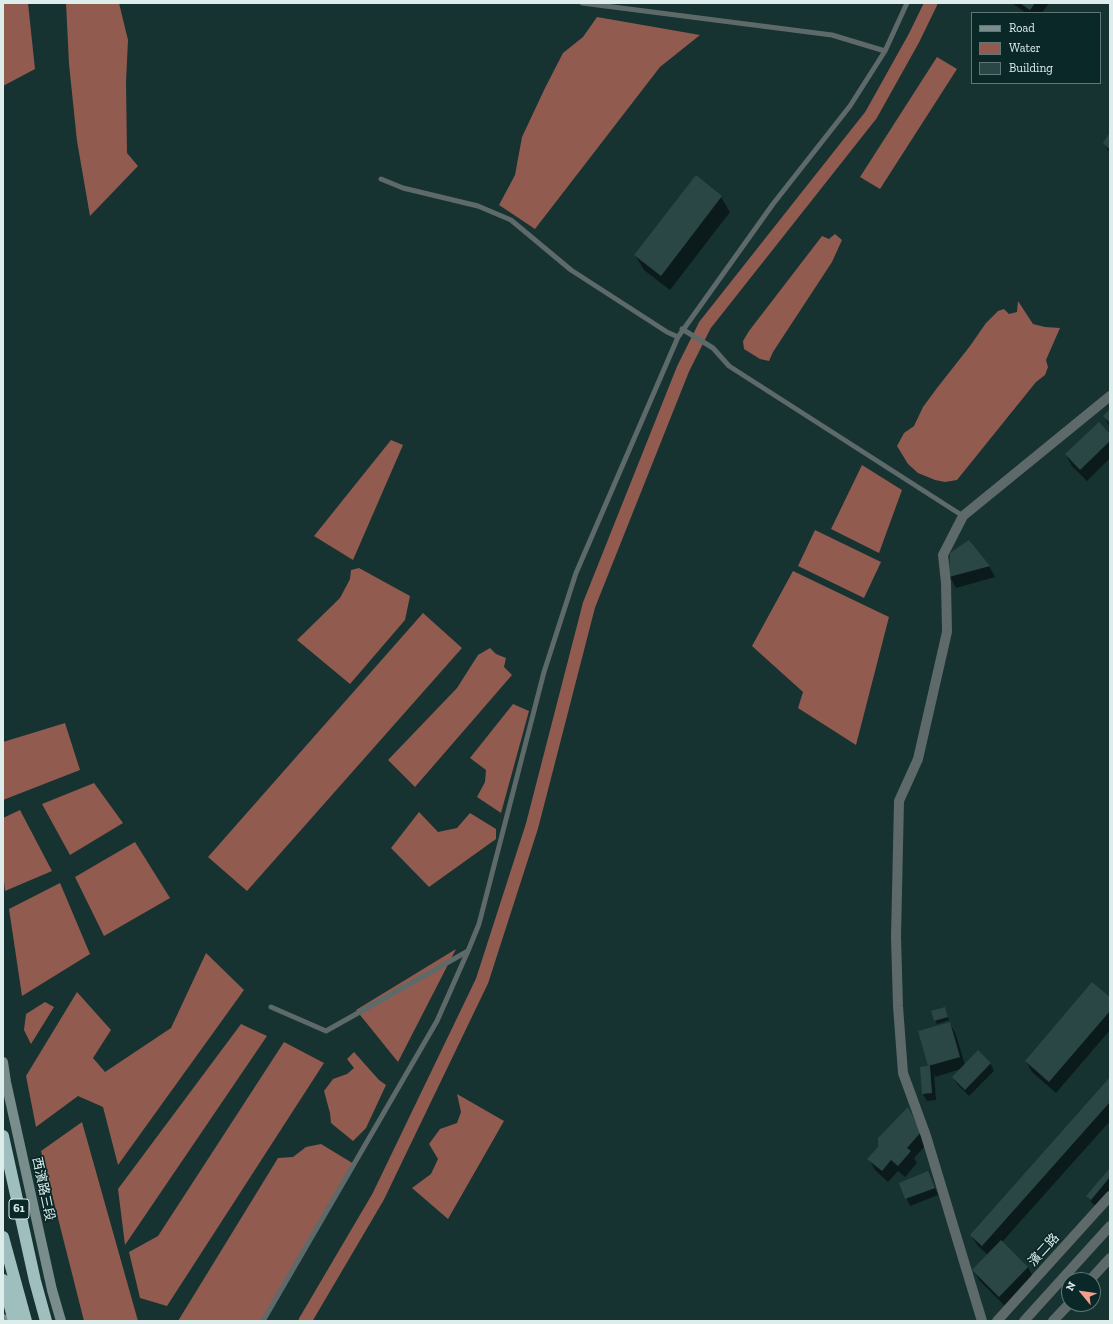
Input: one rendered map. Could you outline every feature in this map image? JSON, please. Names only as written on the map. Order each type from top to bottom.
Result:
[{"type":"highway","name":"61","points":[[3,1136],[35,1281],[46,1321]]},
{"type":"highway","name":"61","points":[[3,1237],[26,1321]]},
{"type":"highway","points":[[3,1280],[14,1321]]},
{"type":"highway","points":[[35,1281],[45,1294],[54,1321]]},
{"type":"street","points":[[982,1321],[926,1136],[903,1073],[898,1006],[896,937],[899,801],[918,759],[947,632],[946,583],[943,554],[963,516],[1110,396]]},
{"type":"street","name":"西濱路三段","points":[[3,1062],[6,1082],[52,1290],[61,1321]]},
{"type":"street","name":"濱二路","points":[[997,1321],[1110,1196]]},
{"type":"street","points":[[1024,1321],[1110,1226]]},
{"type":"street","points":[[1097,1272],[1110,1258]]},
{"type":"street","points":[[1053,1321],[1061,1312]]},
{"type":"lane","points":[[582,3],[832,35],[885,51]]},
{"type":"lane","points":[[263,1321],[437,1021],[479,924],[544,672],[576,573],[678,337],[773,204],[850,106],[885,51],[907,3]]},
{"type":"lane","points":[[382,179],[403,188],[478,206],[511,220],[571,270],[667,332],[678,337]]},
{"type":"lane","points":[[682,330],[714,348],[729,366],[963,516]]},
{"type":"lane","points":[[271,1007],[326,1031],[468,950]]},
{"type":"water","points":[[3,3],[28,3],[35,69],[3,86]]},
{"type":"water","points":[[66,3],[119,3],[128,40],[126,82],[127,153],[138,166],[90,216],[77,141],[69,64]]},
{"type":"water","points":[[597,17],[700,35],[660,67],[535,229],[499,205],[515,175],[522,137],[563,53],[583,37]]},
{"type":"water","points":[[937,57],[957,69],[880,189],[860,177]]},
{"type":"water","points":[[835,234],[842,240],[832,262],[773,352],[769,361],[760,359],[744,349],[743,341],[749,331],[822,236],[829,239]]},
{"type":"water","points":[[1018,301],[1033,324],[1045,327],[1060,328],[1046,360],[1048,367],[1045,375],[1036,382],[957,480],[945,482],[935,480],[918,473],[908,464],[897,446],[904,433],[914,426],[923,407],[986,323],[998,311],[1004,309],[1009,314],[1017,312]]},
{"type":"water","points":[[391,440],[403,445],[353,560],[314,536]]},
{"type":"water","points":[[862,465],[902,490],[879,553],[831,529]]},
{"type":"water","points":[[815,530],[881,562],[864,598],[798,566]]},
{"type":"water","points":[[359,568],[410,596],[405,620],[350,684],[297,640],[340,598],[350,579],[351,570]]},
{"type":"water","points":[[793,571],[889,617],[856,745],[798,708],[803,692],[752,646]]},
{"type":"water","points":[[423,613],[462,648],[247,891],[208,857]]},
{"type":"water","points":[[490,648],[496,654],[506,658],[504,667],[512,675],[415,787],[388,760],[457,688],[478,655]]},
{"type":"water","points":[[513,704],[529,711],[501,813],[477,797],[485,782],[486,770],[470,758]]},
{"type":"water","points":[[65,723],[80,770],[3,800],[3,742]]},
{"type":"water","points":[[94,783],[123,823],[70,855],[42,804]]},
{"type":"water","points":[[20,810],[52,871],[5,891],[3,872],[3,818]]},
{"type":"water","points":[[419,812],[438,832],[457,828],[470,813],[496,829],[496,839],[429,887],[391,848]]},
{"type":"water","points":[[135,842],[170,898],[104,936],[75,877]]},
{"type":"water","points":[[60,883],[90,954],[22,996],[9,909]]},
{"type":"water","points":[[456,949],[398,1062],[356,1010]]},
{"type":"water","points":[[206,953],[244,990],[118,1165],[103,1107],[78,1096],[36,1127],[26,1076],[77,992],[111,1030],[93,1058],[105,1072],[171,1028]]},
{"type":"water","points":[[45,1002],[54,1007],[31,1044],[24,1030],[26,1014]]},
{"type":"water","points":[[241,1024],[267,1036],[125,1245],[118,1189]]},
{"type":"water","points":[[284,1042],[324,1063],[167,1306],[140,1298],[129,1252],[158,1236]]},
{"type":"water","points":[[354,1052],[379,1080],[386,1085],[366,1128],[353,1141],[331,1123],[324,1091],[333,1079],[347,1074],[354,1068],[347,1059]]},
{"type":"water","points":[[457,1094],[504,1121],[448,1219],[412,1188],[431,1174],[438,1159],[429,1144],[440,1129],[457,1123],[461,1112]]},
{"type":"water","points":[[82,1122],[138,1321],[84,1321],[41,1151]]},
{"type":"water","points":[[321,1144],[354,1164],[262,1321],[178,1321],[278,1158],[293,1157],[306,1147]]},
{"type":"building","points":[[1020,3],[1035,3],[1030,10]]},
{"type":"building","points":[[1110,132],[1110,150],[1103,143]]},
{"type":"building","points":[[696,175],[722,196],[661,276],[634,255]]},
{"type":"building","points":[[1110,409],[1110,423],[1103,416]]},
{"type":"building","points":[[1099,422],[1110,434],[1110,441],[1080,470],[1065,454]]},
{"type":"building","points":[[969,540],[990,566],[949,577],[950,553]]},
{"type":"building","points":[[1092,982],[1110,997],[1110,1011],[1049,1082],[1025,1061]]},
{"type":"building","points":[[945,1007],[948,1017],[934,1021],[931,1011]]},
{"type":"building","points":[[950,1022],[960,1057],[928,1066],[918,1031]]},
{"type":"building","points":[[978,1050],[991,1063],[965,1090],[952,1077]]},
{"type":"building","points":[[930,1066],[932,1093],[922,1094],[920,1067]]},
{"type":"building","points":[[1110,1077],[1110,1102],[982,1246],[970,1235]]},
{"type":"building","points":[[908,1107],[921,1132],[907,1148],[911,1151],[898,1166],[891,1160],[882,1171],[867,1159],[878,1147],[878,1138]]},
{"type":"building","points":[[1110,1168],[1110,1177],[1091,1200],[1086,1196]]},
{"type":"building","points":[[928,1171],[935,1188],[905,1199],[899,1183]]},
{"type":"building","points":[[1001,1240],[1028,1267],[999,1297],[972,1270]]},
{"type":"waterway","points":[[305,1321],[378,1197],[482,981],[532,826],[589,605],[683,369],[705,325],[871,115],[914,38],[931,3]]}]
